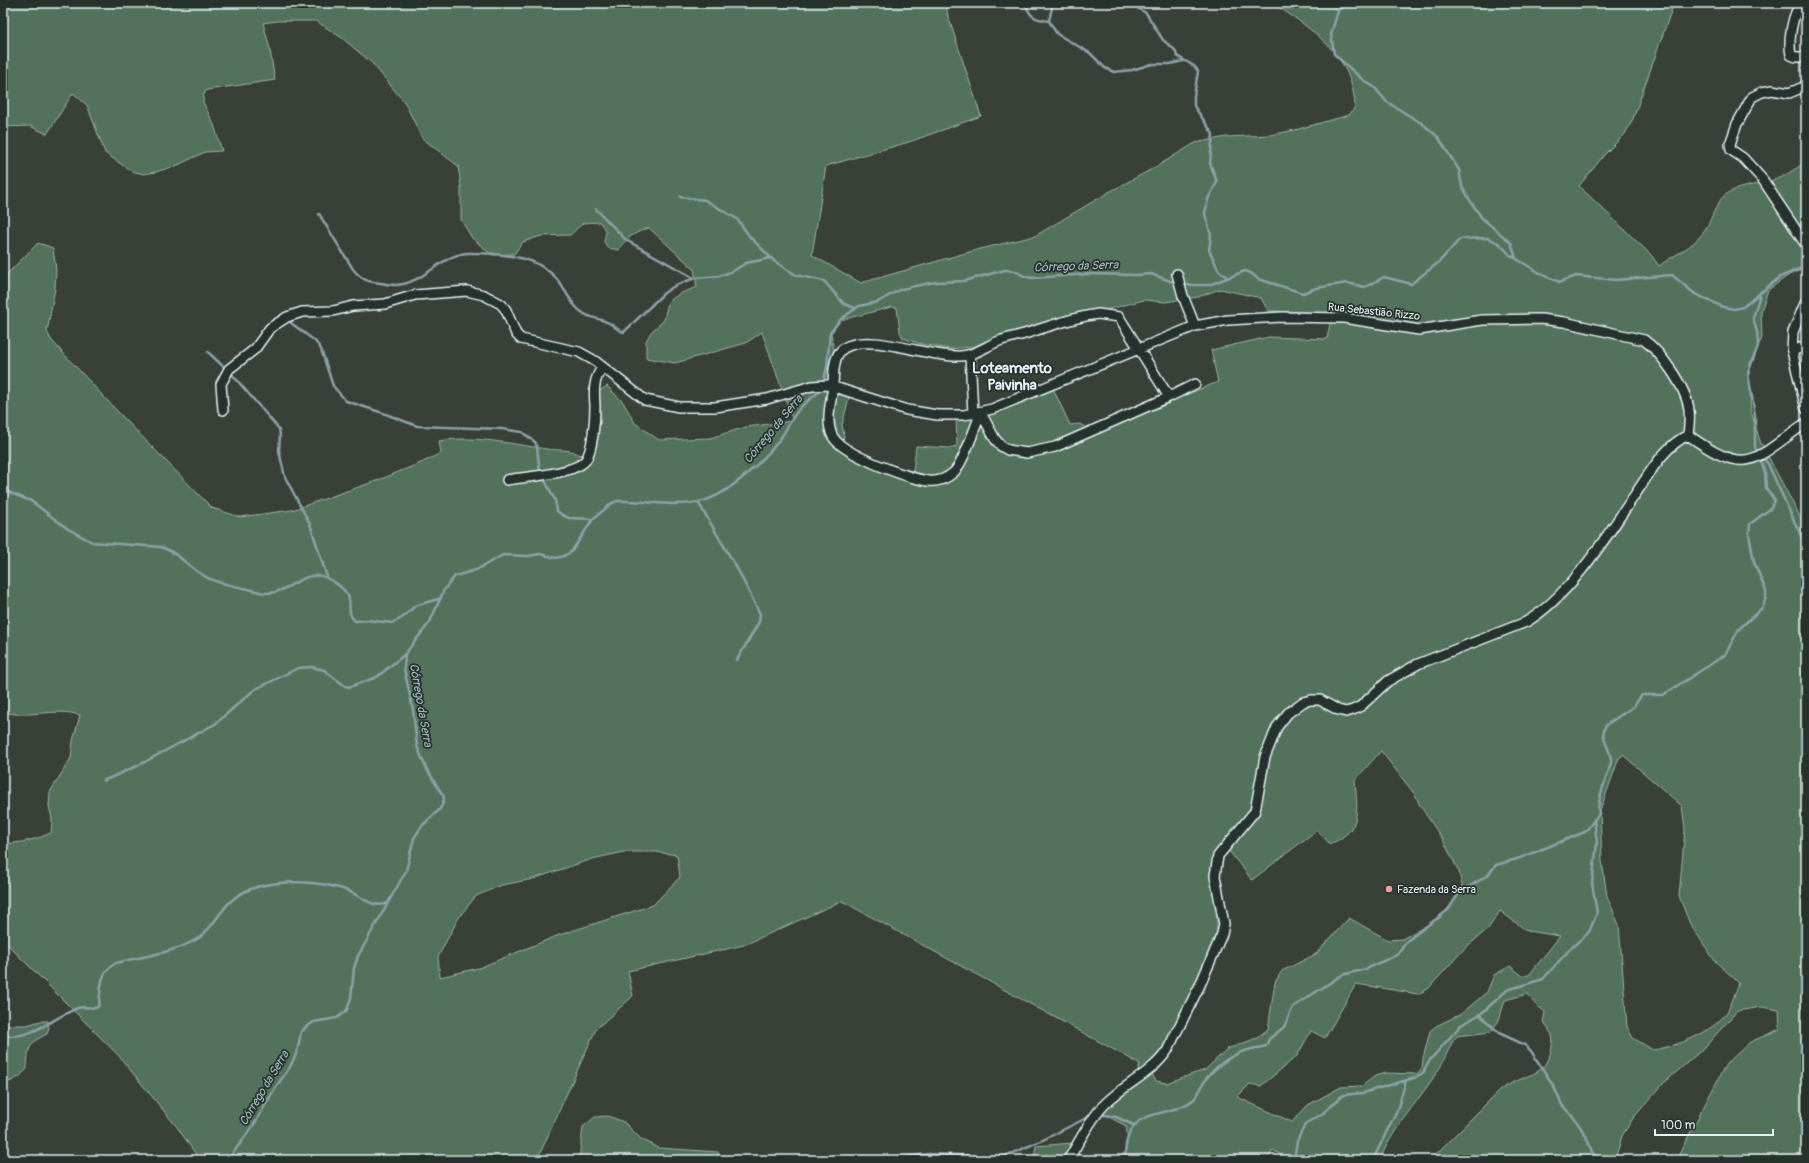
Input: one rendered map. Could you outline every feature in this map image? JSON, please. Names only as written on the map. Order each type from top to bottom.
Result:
[{"type":"street","points":[[1802,3],[1796,9],[1793,18],[1790,48],[1791,54],[1796,57],[1806,57]]},
{"type":"street","points":[[1806,86],[1789,93],[1772,90],[1762,92],[1752,97],[1737,124],[1730,144],[1731,150],[1743,158],[1763,180],[1806,245]]},
{"type":"street","points":[[1177,274],[1183,296],[1195,326]]},
{"type":"street","name":"Rua Sebastião Rizzo","points":[[223,410],[220,392],[224,377],[229,369],[255,349],[270,328],[287,317],[302,312],[333,312],[353,306],[385,304],[415,296],[468,291],[484,295],[504,307],[516,334],[521,338],[579,352],[595,361],[602,368],[645,400],[651,402],[679,407],[715,407],[767,399],[812,386],[833,386],[907,410],[937,416],[977,413],[1195,326],[1228,320],[1282,317],[1344,318],[1419,330],[1482,320],[1541,319],[1576,324],[1644,340],[1654,347],[1665,361],[1685,397],[1689,409],[1688,435]]},
{"type":"street","points":[[1806,301],[1793,332],[1792,351],[1806,409]]},
{"type":"street","points":[[970,355],[977,413],[955,472],[939,481],[928,481],[877,465],[836,442],[830,428],[829,413],[836,360],[843,349],[850,345],[869,343],[896,346],[930,354],[954,356],[970,355],[988,345],[1062,320],[1098,314],[1119,317],[1168,398]]},
{"type":"street","points":[[1792,351],[1806,346]]},
{"type":"street","points":[[507,480],[571,469],[585,460],[591,445],[595,411],[595,381],[602,368]]},
{"type":"street","points":[[977,413],[1001,446],[1008,450],[1027,453],[1055,448],[1168,398],[1195,384]]},
{"type":"street","points":[[1068,1160],[1096,1114],[1106,1102],[1160,1062],[1200,985],[1219,944],[1224,924],[1215,876],[1218,856],[1255,811],[1265,757],[1277,727],[1288,713],[1303,702],[1311,700],[1320,700],[1342,711],[1353,710],[1361,706],[1388,681],[1418,664],[1526,622],[1537,616],[1565,589],[1595,552],[1669,447],[1688,435],[1710,451],[1724,458],[1742,461],[1757,458],[1764,454],[1806,423]]},
{"type":"green space","points":[[3,3],[946,3],[948,16],[981,116],[909,142],[826,166],[812,255],[861,283],[976,250],[1035,236],[1195,143],[1226,137],[1270,135],[1295,130],[1349,115],[1355,107],[1353,88],[1347,72],[1338,58],[1328,45],[1316,34],[1273,3],[1674,3],[1633,119],[1625,134],[1605,154],[1579,186],[1652,256],[1659,266],[1699,238],[1706,229],[1718,203],[1729,192],[1776,179],[1806,162],[1806,268],[1789,275],[1768,290],[1761,311],[1762,338],[1750,363],[1749,374],[1751,411],[1760,441],[1806,528],[1806,1160],[1676,1160],[1726,1064],[1750,1042],[1780,1029],[1779,1010],[1762,1007],[1737,1011],[1704,1048],[1664,1083],[1634,1117],[1622,1136],[1615,1160],[1430,1160],[1500,1090],[1537,1072],[1547,1061],[1553,1040],[1552,1035],[1543,1022],[1545,1012],[1534,1003],[1528,994],[1505,1000],[1499,1020],[1491,1032],[1457,1036],[1439,1069],[1391,1138],[1380,1160],[1289,1160],[1273,1150],[1267,1160],[1114,1160],[1123,1154],[1127,1146],[1126,1126],[1092,1108],[1138,1072],[1140,1064],[842,901],[744,945],[628,971],[633,996],[596,1029],[537,1160],[196,1160],[195,1153],[177,1127],[118,1055],[3,940],[3,844],[27,841],[51,833],[52,819],[49,806],[50,792],[71,758],[73,741],[80,715],[61,712],[13,714],[3,712],[3,272],[6,275],[38,243],[53,248],[56,270],[55,288],[47,332],[52,341],[117,411],[212,508],[240,517],[292,510],[376,481],[441,453],[439,441],[452,439],[480,440],[568,451],[580,455],[589,453],[595,394],[607,386],[623,402],[635,423],[659,440],[710,438],[746,427],[793,421],[762,332],[746,343],[675,363],[646,358],[646,341],[651,332],[664,320],[668,302],[679,294],[697,287],[694,269],[649,228],[631,236],[624,242],[619,250],[608,248],[604,242],[606,231],[600,222],[583,223],[570,235],[541,236],[523,242],[514,254],[492,255],[472,238],[461,220],[461,186],[458,166],[422,138],[405,103],[372,63],[342,38],[316,21],[277,21],[263,23],[269,45],[275,80],[207,90],[204,94],[203,102],[214,125],[222,151],[205,152],[178,165],[156,172],[144,174],[131,171],[105,153],[87,105],[73,93],[47,134],[30,126],[3,127]],"holes":[[[1220,289],[1261,298],[1268,311],[1332,313],[1327,339],[1269,337],[1211,350],[1218,382],[1093,432],[1080,424],[1070,425],[1051,384],[1009,401],[956,415],[957,446],[949,448],[916,446],[913,471],[873,463],[841,449],[844,436],[842,425],[851,390],[834,381],[836,362],[831,333],[841,320],[892,307],[897,308],[900,332],[903,338],[921,344],[950,349],[1001,344],[1105,310],[1144,300],[1165,302],[1198,297]],[[1381,751],[1416,796],[1419,804],[1443,840],[1459,872],[1462,884],[1460,894],[1440,918],[1402,939],[1388,940],[1349,918],[1316,954],[1282,971],[1275,982],[1268,1029],[1257,1038],[1227,1049],[1205,1070],[1166,1083],[1156,1081],[1149,1069],[1184,1012],[1217,935],[1217,903],[1214,858],[1225,846],[1252,880],[1317,830],[1330,844],[1341,838],[1353,826],[1357,810],[1355,780]],[[1623,755],[1682,806],[1685,829],[1679,896],[1690,924],[1715,961],[1739,983],[1727,1012],[1712,1027],[1683,1042],[1653,1050],[1633,1038],[1627,1027],[1619,925],[1607,896],[1602,861],[1600,811],[1619,758]],[[624,852],[656,852],[677,855],[680,877],[653,905],[559,935],[479,968],[440,977],[438,957],[459,917],[476,896],[502,885],[533,879],[592,859]],[[1500,911],[1527,931],[1560,936],[1529,975],[1523,976],[1510,966],[1494,975],[1487,992],[1461,1014],[1436,1026],[1430,1031],[1422,1068],[1417,1074],[1385,1073],[1375,1076],[1362,1086],[1341,1087],[1308,1105],[1292,1122],[1237,1097],[1250,1084],[1261,1086],[1297,1056],[1311,1031],[1325,1038],[1356,984],[1418,994],[1428,989],[1464,949],[1488,929]]]},
{"type":"green space","points":[[40,1021],[48,1021],[49,1027],[47,1034],[36,1040],[30,1047],[27,1069],[19,1077],[3,1085],[3,1025],[27,1025]]},
{"type":"green space","points":[[608,1116],[624,1122],[641,1139],[659,1148],[718,1152],[721,1160],[579,1160],[583,1127],[595,1117]]},
{"type":"green space","points":[[1073,1143],[1064,1160],[1029,1160],[1034,1158],[1036,1146]]},
{"type":"waterway","points":[[1025,3],[1033,16],[1049,21]]},
{"type":"waterway","points":[[1053,3],[1049,21],[1057,34],[1090,53],[1105,68],[1114,72],[1132,70],[1152,64],[1170,64],[1183,61]]},
{"type":"waterway","points":[[1129,3],[1146,13],[1163,40],[1175,50],[1177,56],[1194,66],[1198,71],[1194,106],[1213,134],[1210,163],[1217,182],[1208,199],[1205,214],[1211,235],[1209,250],[1219,271],[1227,277]]},
{"type":"waterway","points":[[1329,3],[1334,4],[1338,11],[1331,34],[1334,54],[1363,80],[1374,87],[1387,102],[1423,124],[1438,137],[1459,170],[1462,186],[1471,202],[1482,218],[1511,243],[1516,258]]},
{"type":"waterway","points":[[1338,11],[1346,3]]},
{"type":"waterway","points":[[680,197],[705,200],[737,219],[750,237],[774,261],[796,275],[824,281],[844,304],[855,308]]},
{"type":"waterway","points":[[596,209],[626,240],[694,278]]},
{"type":"waterway","points":[[319,214],[353,269],[362,278],[368,281],[394,285],[406,283],[415,280],[442,263],[460,254],[470,253],[508,256],[528,260],[544,268],[554,276],[580,311],[588,316],[611,324],[624,332],[664,293],[676,285],[695,278],[719,276],[733,271],[746,263],[771,258]]},
{"type":"waterway","name":"Córrego da Serra","points":[[1183,285],[1209,285],[1245,271],[1251,273],[1258,279],[1303,293],[1316,288],[1347,283],[1365,287],[1384,277],[1411,284],[1439,262],[1460,239],[1488,238],[1500,244],[1510,255],[1545,276],[1560,282],[1576,276],[1616,280],[1672,275],[1695,294],[1723,307],[1734,309],[1743,307],[1780,277],[1806,266]]},
{"type":"waterway","name":"Córrego da Serra","points":[[823,383],[827,367],[830,333],[840,320],[859,306],[878,302],[899,290],[935,282],[964,281],[1005,270],[1015,271],[1032,278],[1090,274],[1151,274],[1176,283]]},
{"type":"waterway","points":[[1758,454],[1755,447],[1755,415],[1748,373],[1758,346],[1757,332],[1753,318],[1761,291]]},
{"type":"waterway","points":[[291,323],[315,341],[321,349],[333,386],[346,401],[417,426],[502,429],[522,432],[535,442],[540,473]]},
{"type":"waterway","points":[[208,352],[226,369]]},
{"type":"waterway","points":[[230,372],[279,429],[279,451],[285,477],[310,524],[327,577]]},
{"type":"waterway","name":"Córrego da Serra","points":[[228,1160],[255,1123],[275,1088],[290,1067],[297,1052],[301,1032],[314,1022],[337,1018],[347,1010],[351,998],[354,968],[358,956],[406,871],[414,838],[422,826],[440,809],[443,803],[444,797],[426,768],[417,746],[413,710],[404,668],[405,654],[430,622],[444,590],[455,576],[476,570],[503,555],[528,556],[540,554],[556,558],[564,556],[572,551],[593,519],[612,503],[618,501],[629,501],[682,504],[703,501],[713,497],[724,491],[757,465],[782,436],[792,418],[800,408],[822,388]]},
{"type":"waterway","points":[[1127,1160],[1126,1142],[1131,1130],[1139,1121],[1188,1104],[1197,1095],[1206,1079],[1219,1065],[1236,1054],[1250,1049],[1266,1046],[1269,1039],[1284,1027],[1293,1007],[1342,975],[1366,969],[1398,954],[1407,941],[1448,910],[1459,893],[1488,875],[1496,865],[1520,858],[1585,832],[1599,814],[1599,801],[1610,768],[1611,757],[1604,739],[1604,730],[1606,725],[1633,707],[1642,695],[1663,695],[1725,655],[1739,629],[1763,607],[1766,591],[1754,562],[1749,534],[1750,524],[1770,509],[1775,501],[1766,488],[1765,473],[1760,458]]},
{"type":"waterway","points":[[1761,459],[1765,460],[1768,464],[1806,547]]},
{"type":"waterway","points":[[543,477],[555,500],[557,511],[569,518],[593,519]]},
{"type":"waterway","points":[[3,490],[31,501],[68,529],[92,542],[161,547],[177,555],[206,577],[221,583],[267,593],[282,590],[304,578],[312,576],[327,578],[347,593],[350,612],[355,621],[368,620],[392,623],[402,618],[415,606],[441,598]]},
{"type":"waterway","points":[[698,502],[738,570],[760,614],[759,622],[737,660]]},
{"type":"waterway","points":[[103,781],[139,765],[215,724],[254,690],[298,668],[312,667],[324,670],[345,686],[349,687],[377,677],[405,654]]},
{"type":"waterway","points":[[1296,1160],[1295,1153],[1297,1141],[1306,1123],[1322,1114],[1343,1095],[1363,1093],[1414,1078],[1423,1073],[1430,1060],[1461,1025],[1482,1013],[1507,990],[1543,979],[1570,949],[1589,932],[1597,913],[1592,883],[1597,843],[1594,819]]},
{"type":"waterway","points":[[3,1036],[15,1036],[34,1031],[78,1008],[96,1008],[99,1005],[102,981],[106,971],[110,967],[116,963],[181,947],[200,937],[234,898],[252,888],[279,883],[314,883],[340,888],[377,905],[387,903]]},
{"type":"waterway","points":[[1479,1014],[1499,1033],[1525,1045],[1531,1051],[1553,1085],[1562,1105],[1575,1119],[1586,1136],[1592,1152],[1599,1160]]},
{"type":"waterway","points":[[1373,1160],[1397,1110],[1406,1081]]},
{"type":"waterway","points":[[1099,1114],[1116,1117],[1136,1126]]},
{"type":"waterway","points":[[896,1160],[903,1157],[929,1154],[1003,1157],[1043,1140],[1092,1115]]},
{"type":"place","name":"Fazenda da Serra","points":[[1389,889]]},
{"type":"district","name":"Loteamento Paivinha","points":[[1012,376]]}]
